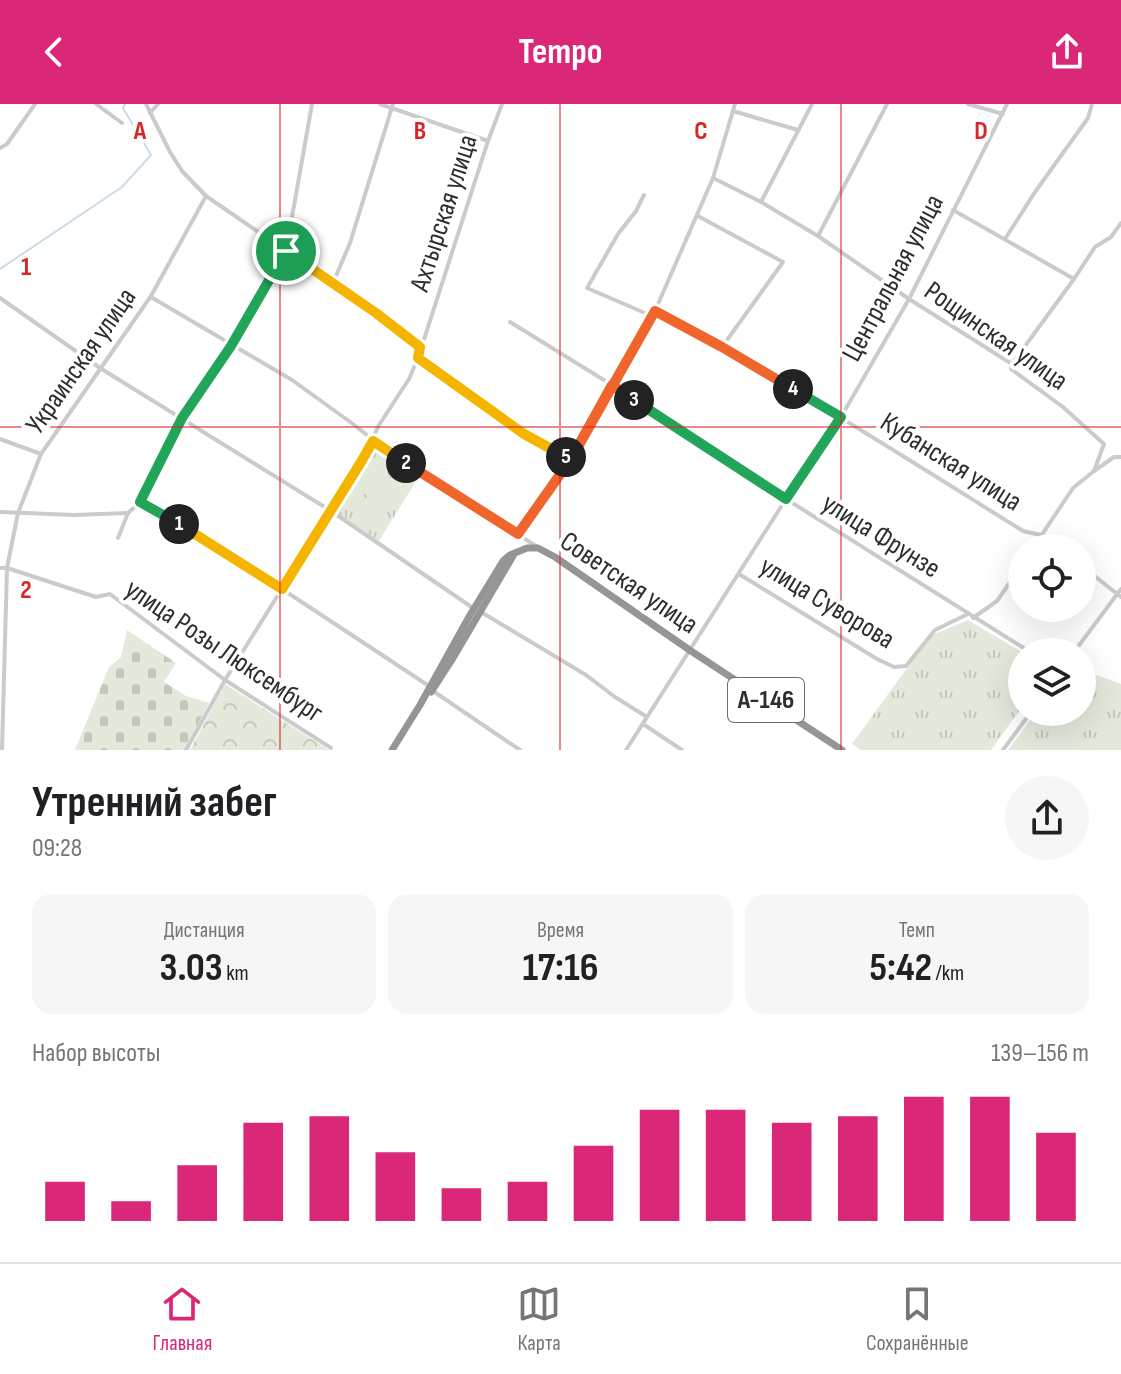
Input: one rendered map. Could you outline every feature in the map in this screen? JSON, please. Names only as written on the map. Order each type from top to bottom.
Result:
[{"type":"highway","points":[[392,750],[503,561],[517,551],[538,548]]},
{"type":"highway","name":"Советская улица","points":[[538,548],[842,750]]},
{"type":"street","points":[[0,148],[7,144],[35,104]]},
{"type":"street","points":[[96,104],[122,123]]},
{"type":"street","points":[[146,104],[182,171],[206,196],[376,313],[420,347]]},
{"type":"street","points":[[150,113],[158,104]]},
{"type":"street","points":[[118,538],[128,513],[140,502],[182,418],[231,346],[286,251],[312,104]]},
{"type":"street","points":[[380,104],[488,141]]},
{"type":"street","name":"Ахтырская улица","points":[[186,750],[225,680],[409,379],[502,104]]},
{"type":"street","points":[[518,534],[571,459],[653,314],[713,178],[735,104]]},
{"type":"street","points":[[761,202],[812,104]]},
{"type":"street","points":[[818,236],[887,104]]},
{"type":"street","points":[[968,104],[1003,114]]},
{"type":"street","name":"Центральная улица","points":[[626,750],[841,417],[909,299],[1007,104]]},
{"type":"street","points":[[1005,239],[1088,118],[1092,104]]},
{"type":"street","points":[[333,283],[350,243],[393,106]]},
{"type":"street","points":[[733,111],[798,130]]},
{"type":"street","name":"Рощинская улица","points":[[713,178],[818,236],[909,299],[1012,364],[1011,369],[1063,407],[1104,444],[1094,471]]},
{"type":"street","name":"Кубанская улица","points":[[644,195],[587,288],[653,314],[722,347],[1023,531],[1036,534]]},
{"type":"street","name":"Украинская улица","points":[[2,750],[7,568],[18,513],[41,454],[151,296],[206,196]]},
{"type":"street","points":[[953,210],[1074,279]]},
{"type":"street","points":[[698,216],[783,262],[722,347]]},
{"type":"street","points":[[1012,364],[1095,247],[1111,237],[1121,223]]},
{"type":"street","name":"Советская улица","points":[[151,296],[292,380],[373,441],[538,548]]},
{"type":"street","points":[[0,298],[100,368],[331,511],[477,610],[586,675],[647,717]]},
{"type":"street","name":"улица Фрунзе","points":[[510,322],[1008,639]]},
{"type":"street","points":[[418,358],[524,434],[571,459]]},
{"type":"street","points":[[0,439],[41,454]]},
{"type":"street","points":[[1042,534],[1073,488],[1114,457],[1121,457]]},
{"type":"street","points":[[140,502],[282,589],[520,750]]},
{"type":"street","points":[[0,512],[74,515],[128,513]]},
{"type":"street","name":"улица Розы Люксембург","points":[[0,568],[96,597],[110,594],[225,680],[331,748]]},
{"type":"street","name":"улица Суворова","points":[[739,574],[894,667],[906,666],[935,630],[968,615]]},
{"type":"street","points":[[1096,578],[1118,596]]},
{"type":"street","points":[[973,618],[997,601],[1008,585]]},
{"type":"street","points":[[1085,638],[1121,589]]},
{"type":"street","points":[[643,724],[682,750]]},
{"type":"street","points":[[1003,750],[1021,726]]},
{"type":"green space","points":[[373,451],[418,478],[379,541],[335,512]]},
{"type":"green space","points":[[376,467],[390,476],[374,500],[361,492]]},
{"type":"green space","points":[[968,620],[1008,644],[1008,726],[991,750],[861,750],[852,744],[930,636]]},
{"type":"green space","points":[[127,630],[176,663],[164,682],[186,696],[209,703],[184,750],[75,750],[109,667],[121,657]]},
{"type":"green space","points":[[1096,675],[1121,684],[1121,750],[1008,750],[1026,726],[1096,726]]},
{"type":"green space","points":[[225,684],[329,750],[190,750]]},
{"type":"waterway","points":[[0,269],[122,187],[151,155],[123,108],[125,104]]},
{"type":"route","points":[[286,251],[231,346],[182,418],[140,502],[282,589],[373,441],[518,534],[571,459],[612,385],[786,499],[841,417],[655,311],[612,385],[571,459],[524,434],[418,358],[420,347],[286,251]]}]
